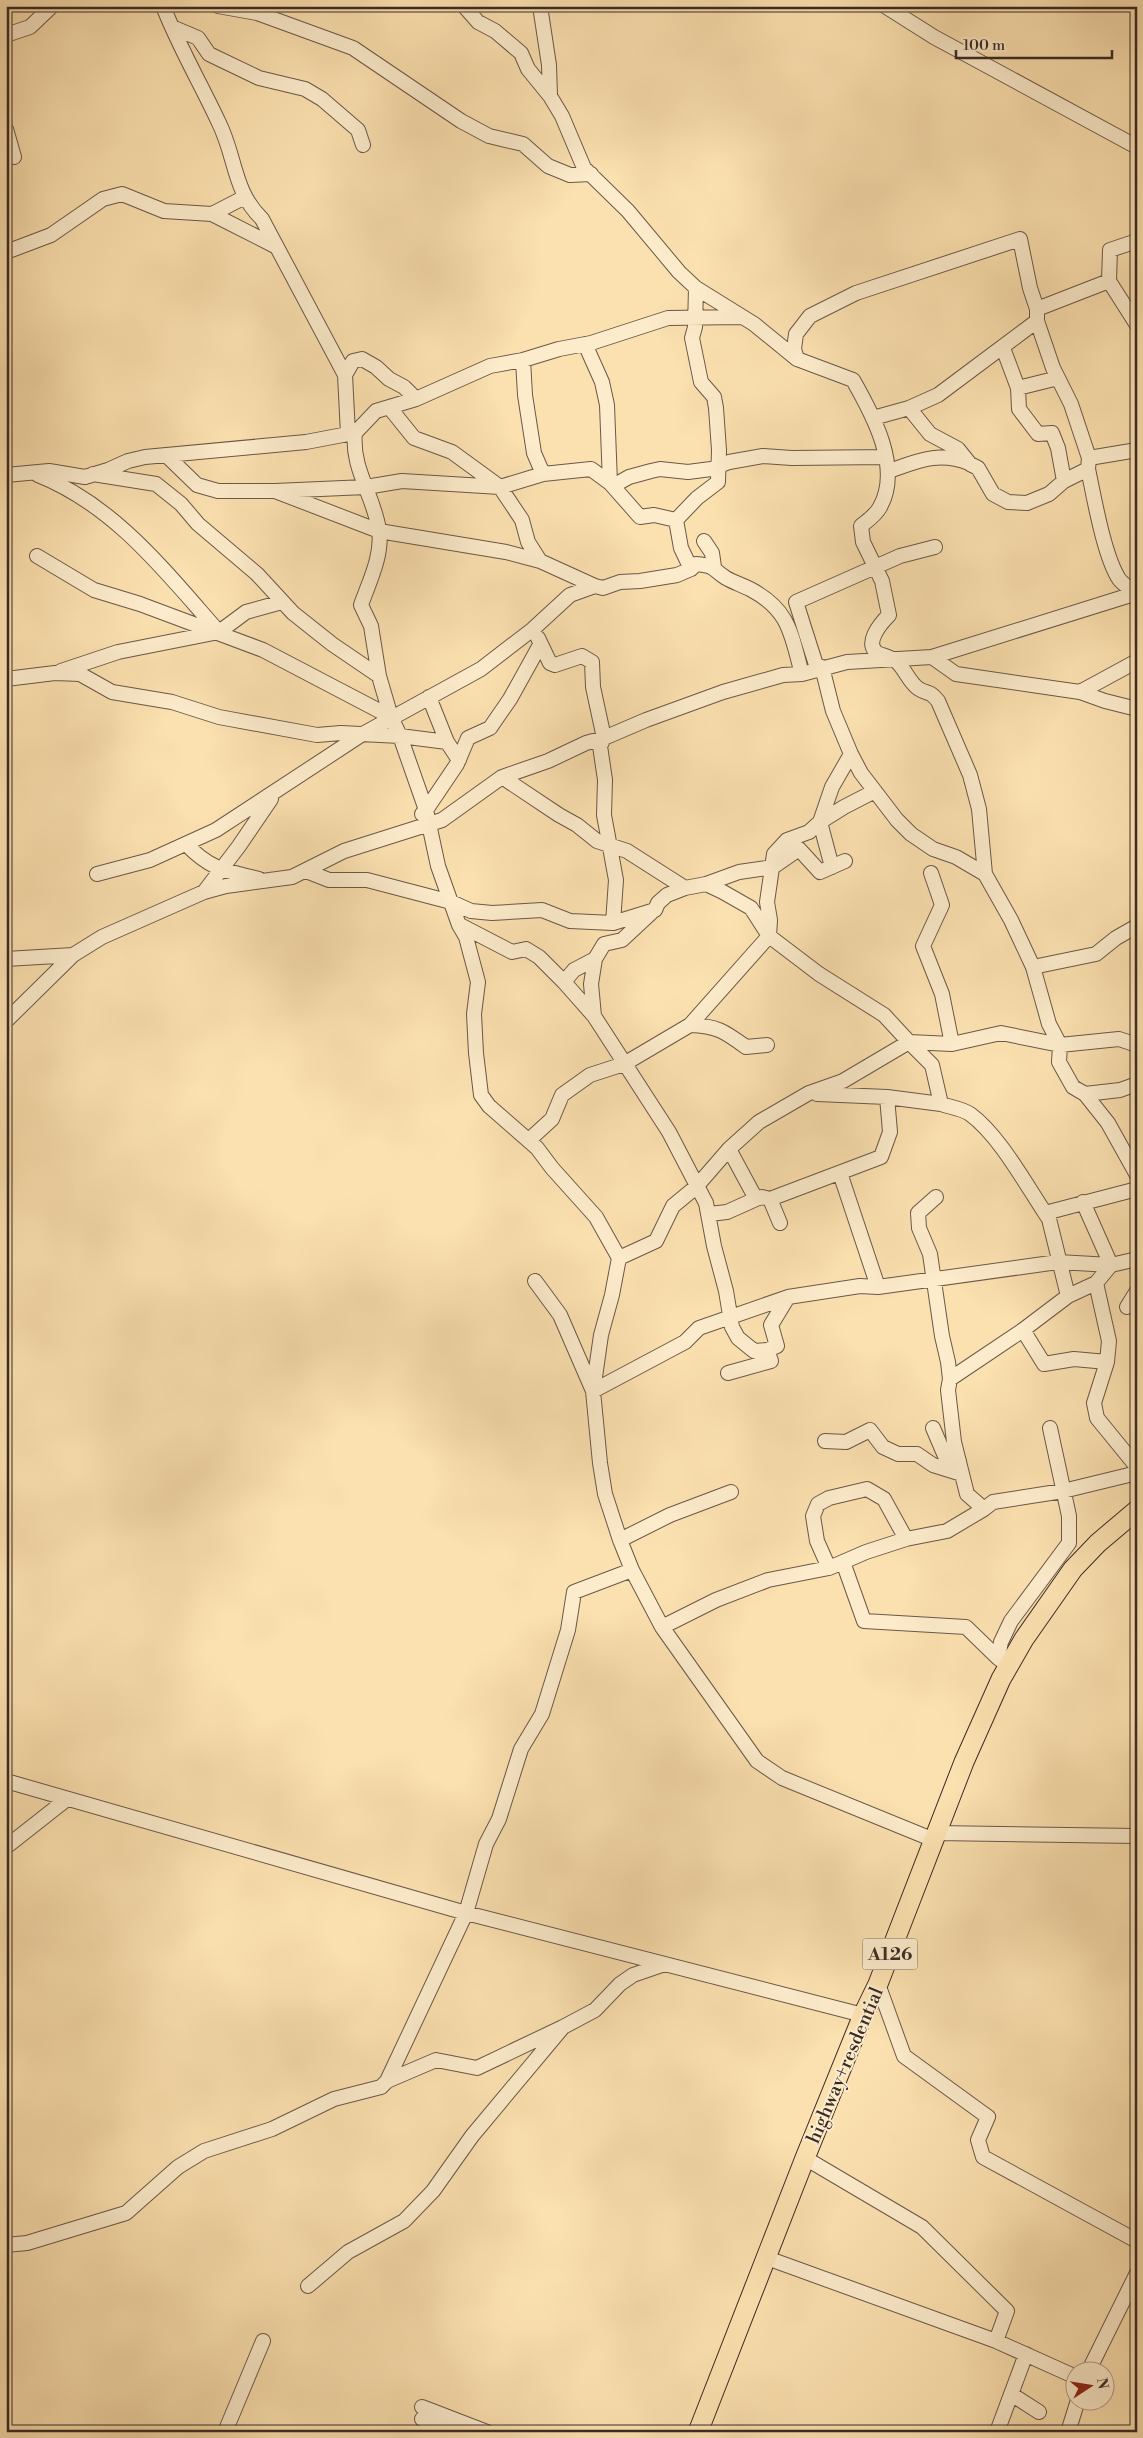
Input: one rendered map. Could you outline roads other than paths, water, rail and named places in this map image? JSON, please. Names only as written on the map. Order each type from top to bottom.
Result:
[{"type":"highway","name":"highway+resdential","points":[[698,2432],[805,2158],[863,2015],[878,1984],[1003,1662],[1034,1624],[1073,1569],[1098,1543],[1137,1510]]},
{"type":"street","points":[[6,35],[30,27],[52,6]]},
{"type":"street","points":[[163,6],[221,126],[235,174],[249,207],[262,219],[344,375],[356,462],[366,487],[379,531],[378,555],[361,606],[371,626],[379,676],[391,717],[400,736],[426,810],[428,825],[451,902],[459,925],[466,937],[478,982],[474,1014],[481,1095],[490,1106],[529,1140],[596,1217],[619,1258],[612,1295],[601,1335],[593,1391],[605,1494],[632,1570],[662,1627],[757,1760],[782,1778],[935,1836],[1137,1836]]},
{"type":"street","points":[[218,6],[257,13],[353,48],[461,120],[489,136],[523,144],[548,166],[570,175],[590,174]]},
{"type":"street","points":[[464,6],[478,22],[494,31],[521,52],[528,69],[550,96],[562,116],[584,168],[628,210],[679,272],[696,288],[742,317],[797,359],[853,380],[882,437],[889,471],[885,498],[879,510],[861,526],[863,542],[876,568],[887,599],[889,615],[880,625],[873,640],[873,647],[878,653],[897,661],[918,689],[930,692],[938,701],[970,775],[978,809],[984,874],[1008,914],[1032,968],[1049,1024],[1060,1045],[1059,1062],[1073,1087],[1084,1094],[1108,1123],[1137,1175]]},
{"type":"street","points":[[540,6],[548,56],[550,96]]},
{"type":"street","points":[[886,6],[934,37],[1137,147]]},
{"type":"street","points":[[172,27],[198,38],[209,54],[259,78],[305,89],[358,130],[363,145]]},
{"type":"street","points":[[6,130],[14,157]]},
{"type":"street","points":[[6,252],[51,235],[103,199],[122,194],[164,210],[212,214],[275,246]]},
{"type":"street","points":[[212,214],[245,197]]},
{"type":"street","points":[[6,1021],[73,955],[102,937],[204,892],[292,877],[344,851],[442,820],[502,777],[548,761],[586,743],[604,738],[663,713],[723,692],[783,676],[802,674],[819,668],[863,660],[897,661],[932,658],[1136,595],[1119,579],[1103,535],[1088,464],[1071,404],[1058,378],[1037,315],[1020,239],[856,293],[810,316],[796,334],[794,349],[797,359]]},
{"type":"street","points":[[1137,241],[1110,250],[1109,281],[1137,325]]},
{"type":"street","points":[[873,418],[909,408],[950,387],[1003,348],[1037,315],[1109,281]]},
{"type":"street","points":[[676,520],[697,498],[712,489],[718,482],[720,466],[714,397],[701,382],[692,338],[696,288]]},
{"type":"street","points":[[6,475],[49,472],[85,476],[108,470],[128,461],[166,455],[306,442],[351,433],[376,411],[416,399],[490,366],[523,360],[559,349],[585,344],[668,318],[742,317]]},
{"type":"street","points":[[585,344],[602,382],[607,405],[611,484]]},
{"type":"street","points":[[1003,348],[1018,388],[1020,409],[1038,434],[1052,432],[1058,448],[1064,481]]},
{"type":"street","points":[[344,375],[353,361],[362,359],[376,367],[389,380],[404,386],[416,399]]},
{"type":"street","points":[[523,360],[525,395],[534,453],[543,474]]},
{"type":"street","points":[[1018,388],[1058,378]]},
{"type":"street","points":[[389,407],[414,438],[452,452],[500,487],[522,520],[528,542],[540,561]]},
{"type":"street","points":[[909,408],[930,434],[958,448],[970,464]]},
{"type":"street","points":[[889,471],[930,458],[954,457],[978,468],[993,494],[1008,502],[1027,503],[1049,494],[1088,464],[1137,450]]},
{"type":"street","points":[[166,455],[198,485],[218,491],[366,487],[402,481],[500,487],[543,474],[591,469],[611,484],[640,518],[654,515],[676,520]]},
{"type":"street","points":[[611,484],[660,469],[688,472],[763,456],[792,458],[885,457]]},
{"type":"street","points":[[31,473],[52,481],[108,516],[145,548],[219,632]]},
{"type":"street","points":[[94,474],[156,484],[181,504],[198,524],[223,547],[257,574],[282,602],[332,644],[379,676]]},
{"type":"street","points":[[275,490],[379,531],[506,552],[540,561],[603,588],[620,582],[677,575],[692,569],[696,564],[714,567],[725,578],[751,589],[773,604],[788,623],[802,674]]},
{"type":"street","points":[[676,520],[681,548],[692,569]]},
{"type":"street","points":[[704,541],[712,553],[714,567]]},
{"type":"street","points":[[935,547],[900,556],[796,602],[833,711],[861,773],[897,820],[911,834],[933,849],[956,857],[984,874]]},
{"type":"street","points":[[37,556],[94,590],[219,632],[263,650],[391,717]]},
{"type":"street","points":[[98,874],[150,860],[187,845],[216,830],[274,794],[361,735],[481,669],[533,628],[570,595],[595,586]]},
{"type":"street","points":[[56,673],[118,652],[219,632],[246,612],[282,602]]},
{"type":"street","points":[[533,628],[540,646],[550,663],[555,665],[582,656],[592,662],[593,687],[604,738],[600,746],[605,780],[604,815],[616,880],[612,923]]},
{"type":"street","points":[[404,832],[426,810],[459,760],[468,738],[490,728],[510,699],[540,646]]},
{"type":"street","points":[[932,658],[956,674],[1080,692],[1137,709]]},
{"type":"street","points":[[1080,692],[1137,660]]},
{"type":"street","points":[[6,679],[56,673],[80,674],[112,692],[172,702],[219,717],[317,735],[341,733],[400,736],[447,742]]},
{"type":"street","points":[[429,697],[447,742],[459,760]]},
{"type":"street","points":[[832,867],[820,822],[832,786],[851,754]]},
{"type":"street","points":[[502,777],[577,825],[597,841],[627,851],[685,888]]},
{"type":"street","points":[[529,1140],[552,1119],[562,1095],[590,1075],[624,1064],[690,1025],[769,936],[770,920],[767,902],[774,854],[787,840],[809,832],[820,822],[875,791]]},
{"type":"street","points":[[204,892],[274,794]]},
{"type":"street","points":[[187,845],[202,860],[221,870],[266,880]]},
{"type":"street","points":[[594,1016],[591,984],[595,959],[604,944],[622,940],[655,910],[658,903],[667,895],[739,872],[773,867],[799,849],[820,872],[845,861]]},
{"type":"street","points":[[306,871],[329,880],[367,880],[451,902],[471,911],[496,914],[542,910],[570,922],[612,923],[655,910]]},
{"type":"street","points":[[931,873],[942,905],[922,946],[942,994],[952,1044]]},
{"type":"street","points":[[706,884],[751,908],[769,936],[819,974],[884,1015],[932,1065],[941,1104]]},
{"type":"street","points":[[459,925],[512,952],[526,950],[539,957],[594,1016],[669,1132],[706,1203],[714,1246],[726,1291],[730,1318],[738,1338],[754,1351],[766,1350],[777,1346],[771,1325],[788,1298]]},
{"type":"street","points":[[1032,968],[1096,954],[1116,938],[1137,926]]},
{"type":"street","points":[[6,959],[73,955]]},
{"type":"street","points":[[564,982],[574,970],[595,959]]},
{"type":"street","points":[[690,1025],[712,1026],[728,1034],[746,1047],[766,1045]]},
{"type":"street","points":[[619,1258],[656,1241],[672,1206],[696,1187],[729,1149],[759,1122],[809,1093],[843,1081],[910,1042],[952,1044],[1001,1033],[1060,1045],[1119,1039],[1137,1046]]},
{"type":"street","points":[[1084,1094],[1120,1090],[1137,1084]]},
{"type":"street","points":[[809,1093],[887,1097],[941,1104],[969,1113],[1010,1160],[1046,1213],[1068,1296]]},
{"type":"street","points":[[709,1214],[727,1212],[881,1158],[890,1132],[887,1097]]},
{"type":"street","points":[[729,1149],[780,1223]]},
{"type":"street","points":[[840,1173],[878,1287]]},
{"type":"street","points":[[1046,1213],[1137,1189]]},
{"type":"street","points":[[936,1197],[918,1213],[919,1228],[930,1254],[950,1379],[948,1390],[951,1420],[960,1468],[967,1494],[984,1509]]},
{"type":"street","points":[[1084,1202],[1111,1264]]},
{"type":"street","points":[[593,1391],[685,1342],[699,1328],[788,1298],[860,1286],[878,1287],[1058,1262],[1111,1264],[1137,1259]]},
{"type":"street","points":[[950,1379],[1023,1330],[1068,1296],[1096,1283],[1111,1264]]},
{"type":"street","points":[[535,1281],[560,1315],[593,1391]]},
{"type":"street","points":[[1096,1283],[1109,1341],[1108,1362],[1094,1403],[1097,1418],[1137,1467]]},
{"type":"street","points":[[1128,1307],[1137,1291]]},
{"type":"street","points":[[1023,1330],[1044,1364],[1074,1359],[1108,1362]]},
{"type":"street","points":[[728,1374],[771,1361],[766,1350]]},
{"type":"street","points":[[933,1428],[948,1463],[960,1468]]},
{"type":"street","points":[[1003,1662],[1001,1642],[1011,1621],[1069,1543],[1068,1516],[1050,1428]]},
{"type":"street","points":[[825,1441],[846,1442],[870,1430],[883,1447],[898,1454],[918,1454],[933,1465],[960,1468]]},
{"type":"street","points":[[662,1627],[716,1600],[768,1580],[829,1568],[866,1552],[906,1539],[946,1531],[993,1502],[1063,1491],[1137,1473]]},
{"type":"street","points":[[829,1568],[817,1541],[813,1516],[818,1504],[829,1498],[867,1489],[884,1499],[906,1539]]},
{"type":"street","points":[[620,1540],[670,1515],[731,1492]]},
{"type":"street","points":[[843,1562],[864,1621],[966,1627],[1003,1662]]},
{"type":"street","points":[[6,2245],[27,2243],[126,2213],[178,2167],[204,2151],[272,2129],[334,2099],[381,2087],[387,2081],[466,1913],[486,1844],[499,1819],[521,1749],[542,1714],[568,1630],[574,1592],[632,1570]]},
{"type":"street","points":[[6,1781],[466,1913],[863,2015]]},
{"type":"street","points":[[6,1847],[67,1800]]},
{"type":"street","points":[[387,2081],[436,2060],[477,2068],[595,2010],[620,1984],[633,1975],[666,1964]]},
{"type":"street","points":[[878,1984],[904,2056],[988,2117],[978,2140],[983,2157],[1137,2241]]},
{"type":"street","points":[[308,2286],[348,2252],[404,2221],[434,2191],[472,2136],[563,2027]]},
{"type":"street","points":[[805,2158],[922,2227],[1008,2311],[996,2341]]},
{"type":"street","points":[[767,2258],[996,2341],[1066,2372]]},
{"type":"street","points":[[1095,2360],[1137,2273]]},
{"type":"street","points":[[230,2430],[263,2341]]},
{"type":"street","points":[[997,2432],[1026,2354]]},
{"type":"street","points":[[1011,2394],[1039,2412]]},
{"type":"street","points":[[1068,2432],[1075,2410]]},
{"type":"street","points":[[455,2432],[422,2413],[487,2432]]}]
